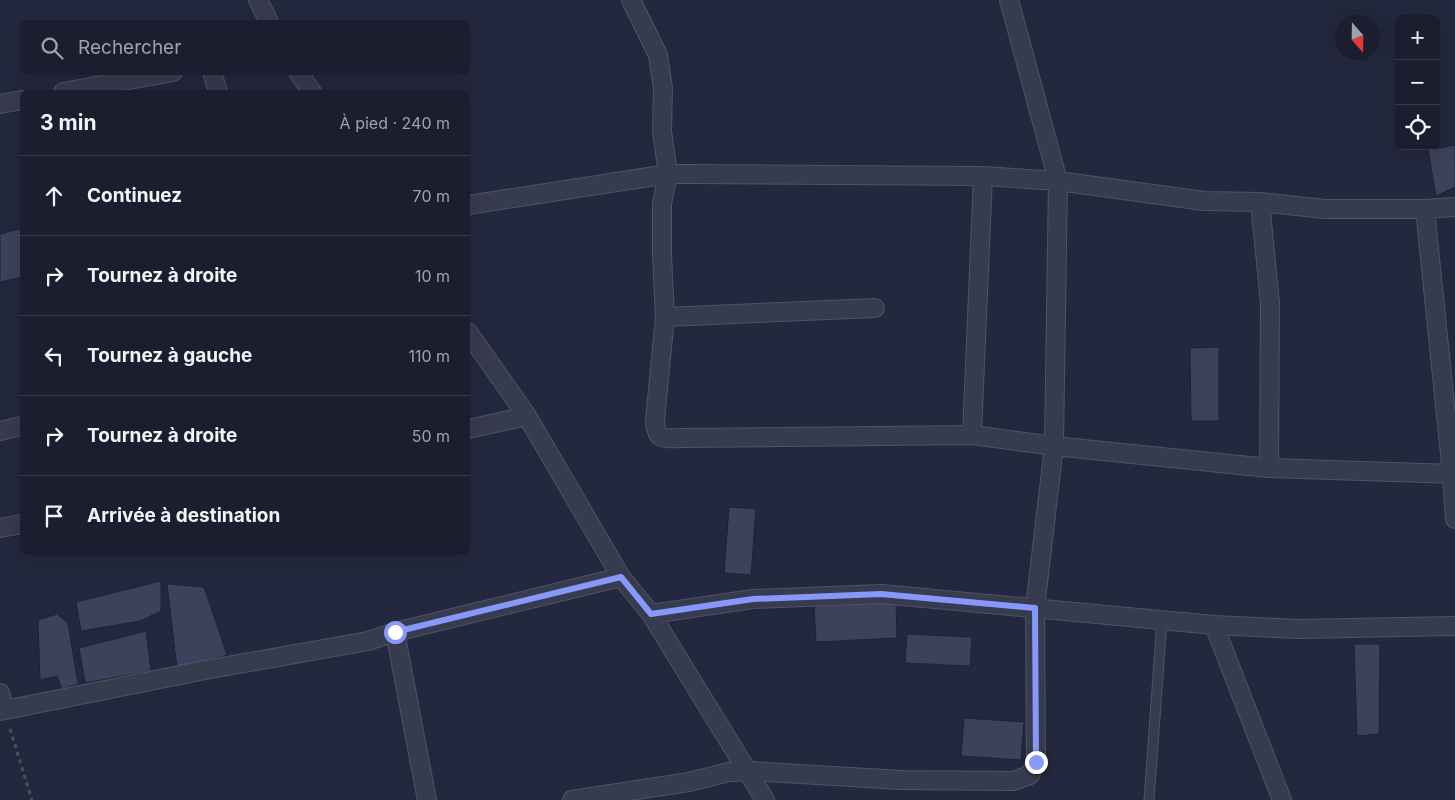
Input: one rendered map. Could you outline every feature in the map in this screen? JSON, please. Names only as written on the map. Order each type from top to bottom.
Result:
[{"type":"street","points":[[258,0],[268,20]]},
{"type":"street","points":[[631,0],[658,55],[663,89],[662,131],[668,174],[662,204],[665,317],[655,420],[657,435],[661,437],[692,438],[972,436],[1269,468],[1454,474]]},
{"type":"street","points":[[572,800],[689,782],[729,772],[749,771],[901,780],[966,781],[1013,781],[1030,775],[1036,762],[1035,608],[1054,446],[1058,182],[1009,0]]},
{"type":"street","points":[[74,90],[156,75]]},
{"type":"street","points":[[213,75],[217,90]]},
{"type":"street","points":[[300,75],[311,90]]},
{"type":"street","points":[[0,104],[20,100]]},
{"type":"street","points":[[470,205],[668,174],[983,176],[1058,182],[1204,201],[1260,202],[1325,209],[1425,209],[1455,207]]},
{"type":"street","points":[[972,436],[983,176]]},
{"type":"street","points":[[1260,202],[1270,303],[1269,468]]},
{"type":"street","points":[[1425,209],[1454,474],[1455,519]]},
{"type":"street","points":[[665,317],[875,308]]},
{"type":"street","points":[[470,335],[527,416],[621,577],[651,614],[749,771],[765,800]]},
{"type":"street","points":[[470,429],[527,416]]},
{"type":"street","points":[[0,431],[20,426]]},
{"type":"street","points":[[0,528],[20,524]]},
{"type":"street","points":[[2,704],[368,641],[395,632],[621,577]]},
{"type":"street","points":[[651,614],[753,599],[881,594],[1214,625],[1299,629],[1455,626]]},
{"type":"street","points":[[1214,625],[1282,800]]},
{"type":"street","points":[[395,632],[427,800]]},
{"type":"lane","points":[[1149,800],[1162,620]]},
{"type":"path","points":[[2,704],[32,800]]},
{"type":"building","points":[[1455,145],[1455,187],[1436,196],[1428,150],[1440,150],[1440,148]]},
{"type":"building","points":[[20,229],[20,277],[0,282],[0,234]]},
{"type":"building","points":[[1219,347],[1219,421],[1191,421],[1190,348]]},
{"type":"building","points":[[729,507],[756,509],[751,575],[724,573]]},
{"type":"building","points":[[161,581],[161,611],[140,621],[81,631],[76,602]]},
{"type":"building","points":[[167,584],[204,587],[227,655],[177,669]]},
{"type":"building","points":[[896,602],[897,638],[816,642],[814,606]]},
{"type":"building","points":[[57,614],[68,623],[78,684],[62,689],[57,676],[40,680],[38,620]]},
{"type":"building","points":[[146,631],[151,671],[85,683],[79,648]]},
{"type":"building","points":[[907,634],[972,637],[970,666],[905,663]]},
{"type":"building","points":[[1354,644],[1380,644],[1379,734],[1357,736]]},
{"type":"building","points":[[964,718],[1024,722],[1021,760],[961,756]]},
{"type":"route","points":[[395,632],[621,577],[651,614],[753,599],[881,594],[1035,608],[1036,762]]}]
